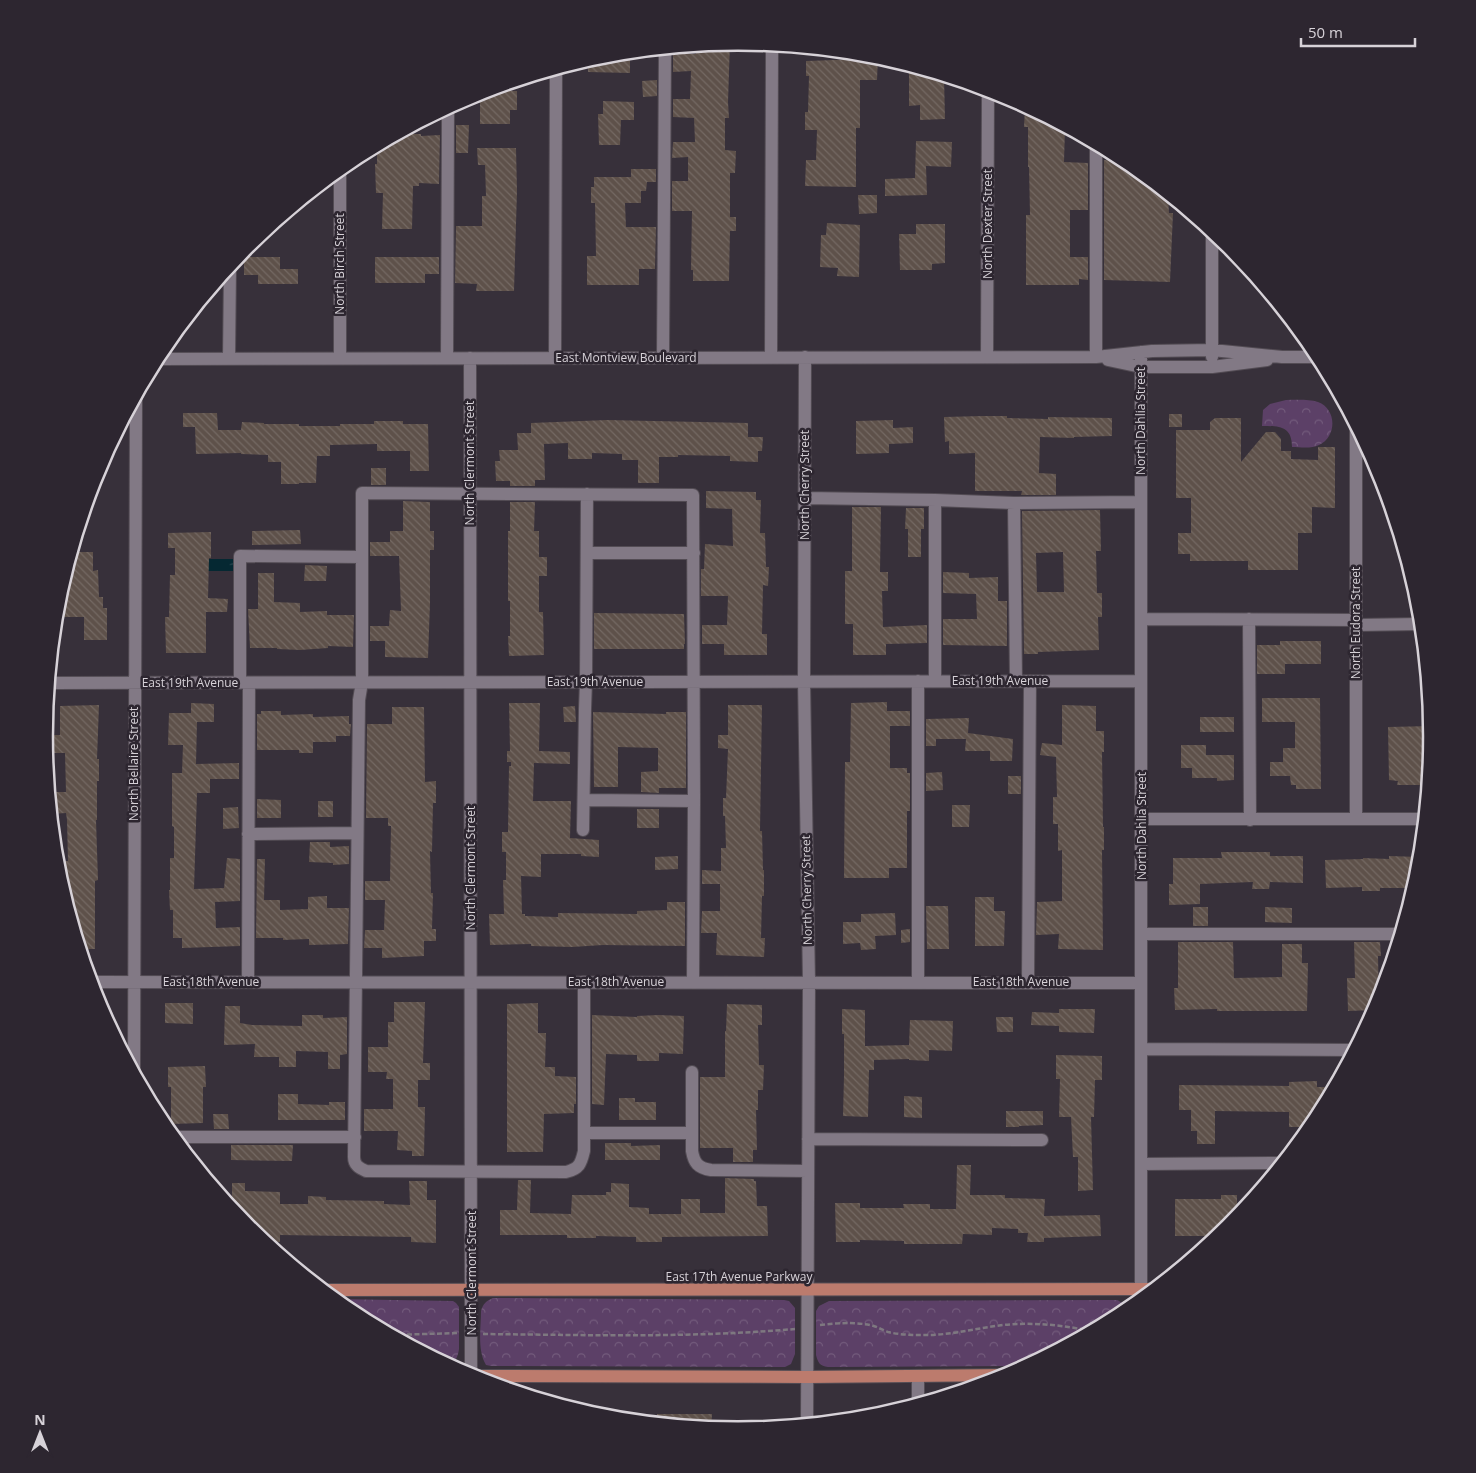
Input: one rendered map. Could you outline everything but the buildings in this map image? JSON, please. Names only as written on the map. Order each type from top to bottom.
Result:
[{"type":"main road","name":"East 17th Avenue Parkway","points":[[335,1290],[1138,1292]]},
{"type":"main road","points":[[493,1376],[983,1376]]},
{"type":"street","points":[[771,357],[772,53]]},
{"type":"street","points":[[663,358],[665,56]]},
{"type":"street","points":[[555,358],[556,77]]},
{"type":"street","name":"North Dexter Street","points":[[987,357],[988,99]]},
{"type":"street","points":[[447,358],[448,116]]},
{"type":"street","points":[[1096,152],[1096,357]]},
{"type":"street","name":"North Birch Street","points":[[340,179],[340,358]]},
{"type":"street","points":[[1212,367],[1215,244]]},
{"type":"street","points":[[229,359],[230,277]]},
{"type":"street","name":"East Montview Boulevard","points":[[166,359],[1096,357],[1141,352],[1212,350],[1282,357],[1309,357]]},
{"type":"street","name":"North Dahlia Street","points":[[1141,352],[1141,1164],[1145,1287]]},
{"type":"street","name":"North Cherry Street","points":[[805,357],[804,681],[808,982],[806,1418]]},
{"type":"street","name":"East Montview Boulevard","points":[[1096,357],[1141,367],[1212,367],[1282,357]]},
{"type":"street","name":"North Clermont Street","points":[[470,358],[470,982],[472,1172],[470,1367]]},
{"type":"street","name":"North Bellaire Street","points":[[134,1060],[136,410]]},
{"type":"street","name":"North Eudora Street","points":[[1356,440],[1356,819]]},
{"type":"street","points":[[584,982],[584,1151],[579,1165],[574,1170],[566,1172],[366,1171],[357,1166],[354,1162],[354,1137],[359,700],[362,682],[362,493],[694,495],[693,982]]},
{"type":"street","points":[[584,830],[587,494]]},
{"type":"street","points":[[805,498],[1014,503],[1141,502]]},
{"type":"street","points":[[935,500],[935,681]]},
{"type":"street","points":[[1014,503],[1016,681]]},
{"type":"street","points":[[587,553],[694,553]]},
{"type":"street","points":[[248,982],[248,834],[240,556],[362,557]]},
{"type":"street","points":[[1141,618],[1413,624]]},
{"type":"street","points":[[1249,619],[1250,820]]},
{"type":"street","points":[[918,681],[918,982]]},
{"type":"street","points":[[1028,982],[1030,681]]},
{"type":"street","name":"East 19th Avenue","points":[[55,683],[1141,681]]},
{"type":"street","points":[[584,800],[694,801]]},
{"type":"street","points":[[1142,819],[1418,819]]},
{"type":"street","points":[[248,834],[357,833]]},
{"type":"street","points":[[1142,934],[1394,934]]},
{"type":"street","name":"East 18th Avenue","points":[[99,982],[1141,983]]},
{"type":"street","points":[[1141,1049],[1347,1050]]},
{"type":"street","points":[[692,1072],[692,1151],[693,1159],[697,1165],[704,1169],[808,1171]]},
{"type":"street","points":[[584,1133],[692,1133]]},
{"type":"street","points":[[182,1137],[354,1137]]},
{"type":"street","points":[[808,1138],[1042,1140]]},
{"type":"street","points":[[1141,1164],[1274,1163]]},
{"type":"street","points":[[918,1376],[918,1397]]},
{"type":"path","points":[[404,1335],[733,1333],[794,1329],[841,1323],[871,1325],[888,1332],[928,1335],[1006,1325],[1046,1325],[1082,1329]]},
{"type":"green space","points":[[1286,400],[1318,402],[1329,411],[1332,430],[1325,441],[1313,447],[1292,447],[1290,435],[1287,431],[1274,426],[1262,426],[1263,410],[1270,404]]},
{"type":"green space","points":[[493,1298],[784,1300],[789,1301],[795,1308],[795,1354],[791,1364],[785,1367],[491,1366],[486,1365],[481,1353],[480,1332],[481,1311],[485,1303]]},
{"type":"green space","points":[[348,1299],[453,1301],[459,1307],[459,1349],[454,1360],[395,1330]]},
{"type":"green space","points":[[1117,1300],[1122,1304],[1081,1330],[1008,1366],[828,1367],[820,1364],[816,1355],[816,1311],[819,1306],[829,1301]]},
{"type":"water","points":[[205,559],[234,559],[233,571],[205,571]]}]
